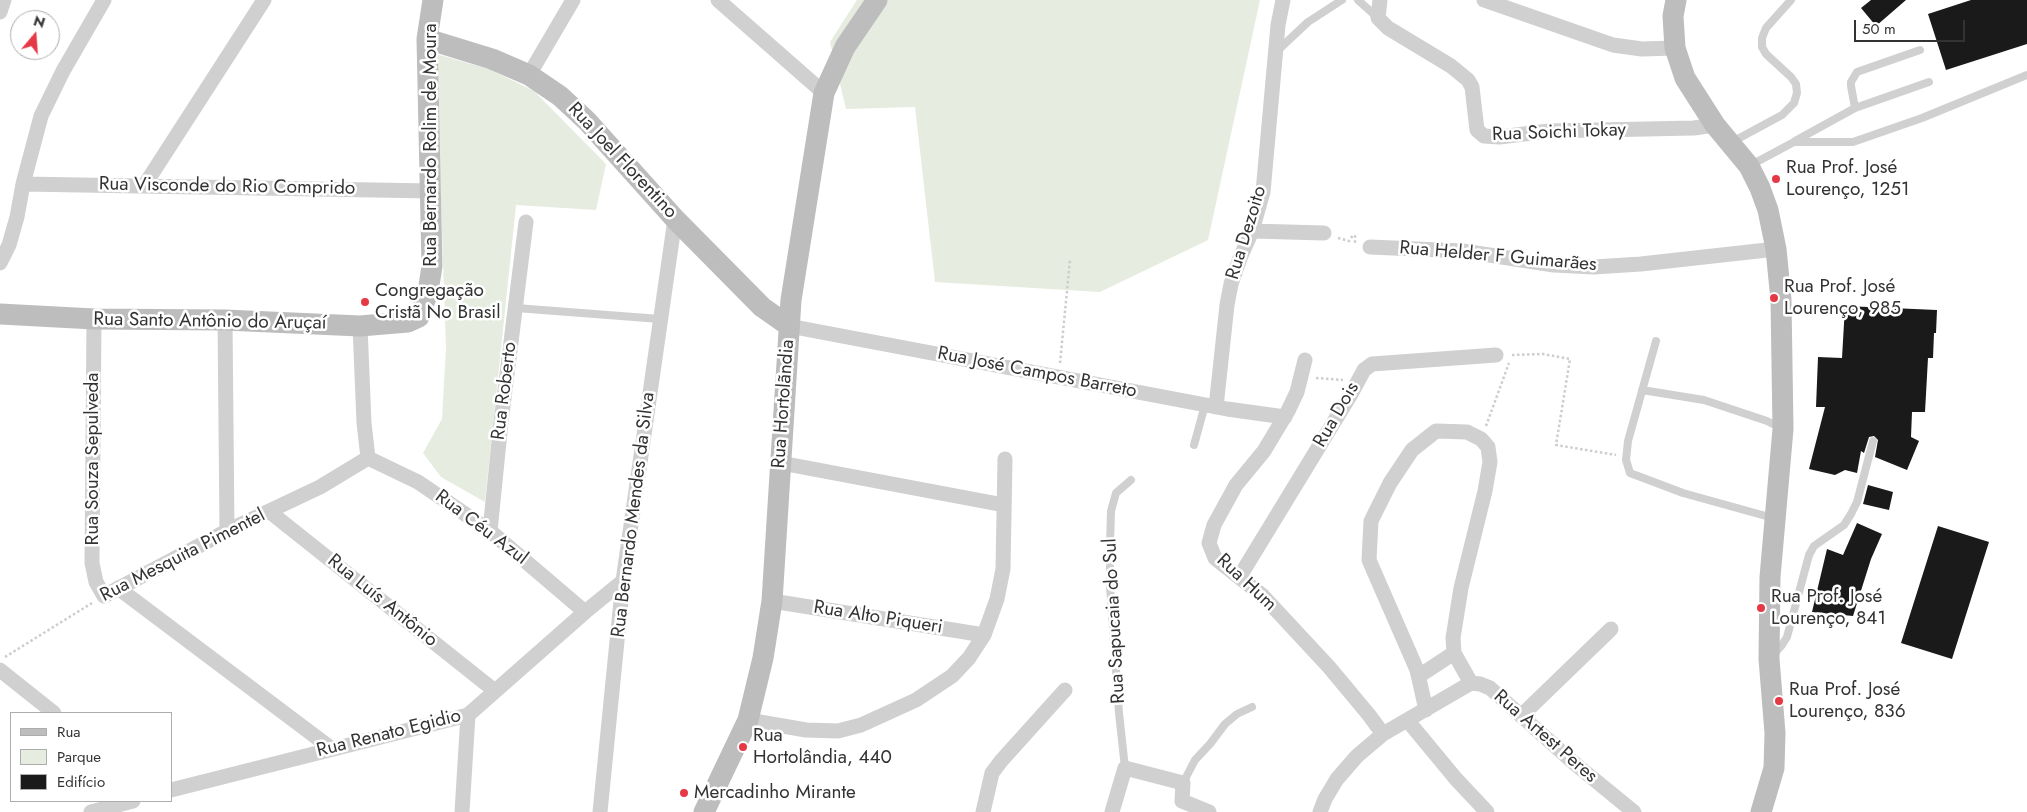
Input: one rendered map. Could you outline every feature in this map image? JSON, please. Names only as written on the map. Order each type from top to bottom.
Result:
[{"type":"street","points":[[0,12],[4,0]]},
{"type":"street","points":[[0,263],[12,236],[23,184],[41,116],[62,71],[104,0]]},
{"type":"street","points":[[144,186],[264,0]]},
{"type":"street","name":"Rua Bernardo Rolim de Moura","points":[[419,317],[428,292],[432,266],[432,191],[427,39],[433,0]]},
{"type":"street","points":[[529,75],[573,0]]},
{"type":"street","points":[[718,0],[824,93]]},
{"type":"street","name":"Rua Hortolãndia","points":[[704,812],[748,720],[763,658],[772,601],[789,326],[824,93],[845,47],[877,0]]},
{"type":"street","name":"Rua Dezoito","points":[[1210,406],[1226,305],[1240,258],[1252,231],[1263,192],[1278,25],[1283,0]]},
{"type":"street","points":[[1378,18],[1380,0]]},
{"type":"street","points":[[1484,0],[1613,45],[1642,49],[1675,48]]},
{"type":"street","points":[[1676,0],[1673,16],[1675,48],[1685,78],[1714,125],[1750,166],[1768,210],[1776,249],[1781,300],[1783,429],[1770,577],[1769,659],[1775,733],[1774,768],[1761,812]]},
{"type":"street","name":"Rua Soichi Tokay","points":[[1378,18],[1388,28],[1451,66],[1468,80],[1472,87],[1477,130],[1484,136],[1498,137],[1549,131],[1694,128],[1714,125]]},
{"type":"street","name":"Rua Joel Florentino","points":[[427,39],[492,59],[529,75],[560,96],[586,121],[675,219],[762,307],[789,326]]},
{"type":"street","name":"Rua Visconde do Rio Comprido","points":[[23,184],[432,191]]},
{"type":"street","name":"Rua Bernardo Mendes da Silva","points":[[600,812],[623,581],[675,219]]},
{"type":"street","name":"Rua Roberto","points":[[490,530],[501,422],[526,222]]},
{"type":"street","points":[[1252,231],[1324,233]]},
{"type":"street","name":"Rua Helder F Guimarães","points":[[1370,247],[1463,251],[1554,265],[1594,267],[1641,264],[1776,249]]},
{"type":"street","name":"Rua Santo Antônio do Aruçaí","points":[[0,314],[94,319],[225,320],[360,326],[408,322],[419,317]]},
{"type":"street","name":"Rua Souza Sepulveda","points":[[94,319],[92,563],[96,582],[104,596]]},
{"type":"street","points":[[225,320],[228,531]]},
{"type":"street","points":[[360,326],[364,423],[368,458]]},
{"type":"street","name":"Rua José Campos Barreto","points":[[789,326],[1210,406],[1285,417]]},
{"type":"street","name":"Rua Dois","points":[[1240,576],[1364,370],[1372,364],[1504,355]]},
{"type":"street","name":"Rua Hum","points":[[1305,360],[1297,392],[1285,417],[1264,451],[1236,485],[1214,525],[1209,543],[1216,558],[1240,576],[1270,604],[1329,667],[1383,734]]},
{"type":"street","points":[[1426,710],[1419,676],[1369,560],[1371,521],[1390,483],[1412,450],[1436,431],[1467,432],[1481,439],[1488,447],[1490,462],[1455,620],[1453,638],[1454,654],[1471,683]]},
{"type":"street","name":"Rua Céu Azul","points":[[368,458],[418,482],[490,530],[585,612]]},
{"type":"street","name":"Rua Mesquita Pimentel","points":[[104,596],[228,531],[320,487],[368,458]]},
{"type":"street","points":[[748,720],[814,730],[838,731],[861,725],[916,700],[952,676],[969,658],[984,635],[997,600],[1003,569],[1005,458]]},
{"type":"street","points":[[781,463],[1004,506]]},
{"type":"street","name":"Rua Luís Antônio","points":[[270,512],[495,691]]},
{"type":"street","name":"Rua Renato Egidio","points":[[172,790],[468,715],[623,581]]},
{"type":"street","points":[[118,588],[332,749]]},
{"type":"street","name":"Rua Alto Piqueri","points":[[772,601],[984,635]]},
{"type":"street","points":[[1521,716],[1611,629]]},
{"type":"street","points":[[1419,676],[1454,654]]},
{"type":"street","points":[[0,670],[53,712]]},
{"type":"street","name":"Rua Artest Peres","points":[[1320,812],[1325,799],[1337,779],[1357,756],[1383,734],[1408,721],[1461,687],[1471,683],[1490,688],[1574,763],[1634,812]]},
{"type":"street","points":[[983,812],[992,773],[1065,690]]},
{"type":"street","points":[[462,812],[468,715]]},
{"type":"street","points":[[1408,721],[1456,779],[1487,812]]},
{"type":"street","points":[[1112,812],[1125,768],[1183,783],[1182,806],[1209,812]]},
{"type":"street","points":[[102,811],[130,802]]},
{"type":"lane","points":[[1276,52],[1308,22],[1342,0]]},
{"type":"lane","points":[[1358,0],[1378,18]]},
{"type":"lane","points":[[1730,143],[1782,115],[1794,103],[1797,93],[1796,84],[1766,54],[1762,47],[1762,38],[1766,28],[1791,0]]},
{"type":"lane","points":[[1855,108],[1850,86],[1857,72],[1920,50]]},
{"type":"lane","points":[[1794,142],[1853,142],[1922,118],[2027,75]]},
{"type":"lane","points":[[1750,166],[1855,108],[1929,82]]},
{"type":"lane","points":[[516,308],[660,320]]},
{"type":"lane","points":[[1656,341],[1626,457],[1630,473],[1684,494],[1776,519]]},
{"type":"lane","points":[[1642,390],[1704,400],[1766,421],[1783,429]]},
{"type":"lane","points":[[1194,445],[1210,406]]},
{"type":"lane","points":[[1769,659],[1782,646],[1787,637],[1809,555],[1814,546],[1844,525],[1857,502],[1873,441]]},
{"type":"lane","name":"Rua Sapucaia do Sul","points":[[1125,768],[1110,586],[1110,544],[1111,511],[1116,493],[1131,480]]},
{"type":"lane","points":[[1183,783],[1195,760],[1225,724],[1237,714],[1252,706]]},
{"type":"path","points":[[1324,233],[1350,241],[1353,235],[1355,236],[1354,244],[1358,245],[1361,239],[1370,247]]},
{"type":"path","points":[[1058,377],[1070,260]]},
{"type":"path","points":[[1481,439],[1504,355],[1542,354],[1570,359],[1556,445],[1626,457]]},
{"type":"path","points":[[1302,377],[1357,381]]},
{"type":"path","name":"Rua Mesquita Pimentel","points":[[0,660],[104,596]]},
{"type":"green space","points":[[857,0],[1260,0],[1208,240],[1100,292],[935,282],[915,107],[846,109],[830,42]]},
{"type":"green space","points":[[436,54],[489,69],[534,91],[606,164],[596,210],[516,205],[485,502],[441,477],[423,453],[442,419],[446,348]]},
{"type":"building","points":[[1871,0],[1906,0],[1876,26],[1861,8]]},
{"type":"building","points":[[1971,0],[2027,0],[2027,44],[1946,70],[1928,14]]},
{"type":"building","points":[[1845,306],[1937,310],[1933,358],[1928,358],[1925,412],[1912,412],[1911,437],[1919,441],[1907,470],[1875,457],[1878,440],[1874,436],[1869,437],[1864,453],[1861,451],[1857,473],[1845,470],[1835,475],[1809,469],[1825,407],[1816,407],[1818,357],[1842,358]]},
{"type":"building","points":[[1868,485],[1893,492],[1889,510],[1863,504]]},
{"type":"building","points":[[1857,523],[1882,534],[1871,559],[1853,616],[1812,612],[1827,549],[1843,555]]},
{"type":"building","points":[[1938,526],[1989,542],[1952,659],[1901,643]]},
{"type":"place","name":"Rua Prof. José Lourenço, 1251","points":[[1776,179]]},
{"type":"place","name":"Rua Prof. José Lourenço, 985","points":[[1774,298]]},
{"type":"place","name":"Congregação Cristã No Brasil","points":[[365,302]]},
{"type":"place","name":"Rua Prof. José Lourenço, 841","points":[[1761,608]]},
{"type":"place","name":"Rua Prof. José Lourenço, 836","points":[[1779,701]]},
{"type":"place","name":"Rua Hortolândia, 440","points":[[743,747]]},
{"type":"place","name":"Mercadinho Mirante","points":[[684,793]]}]
